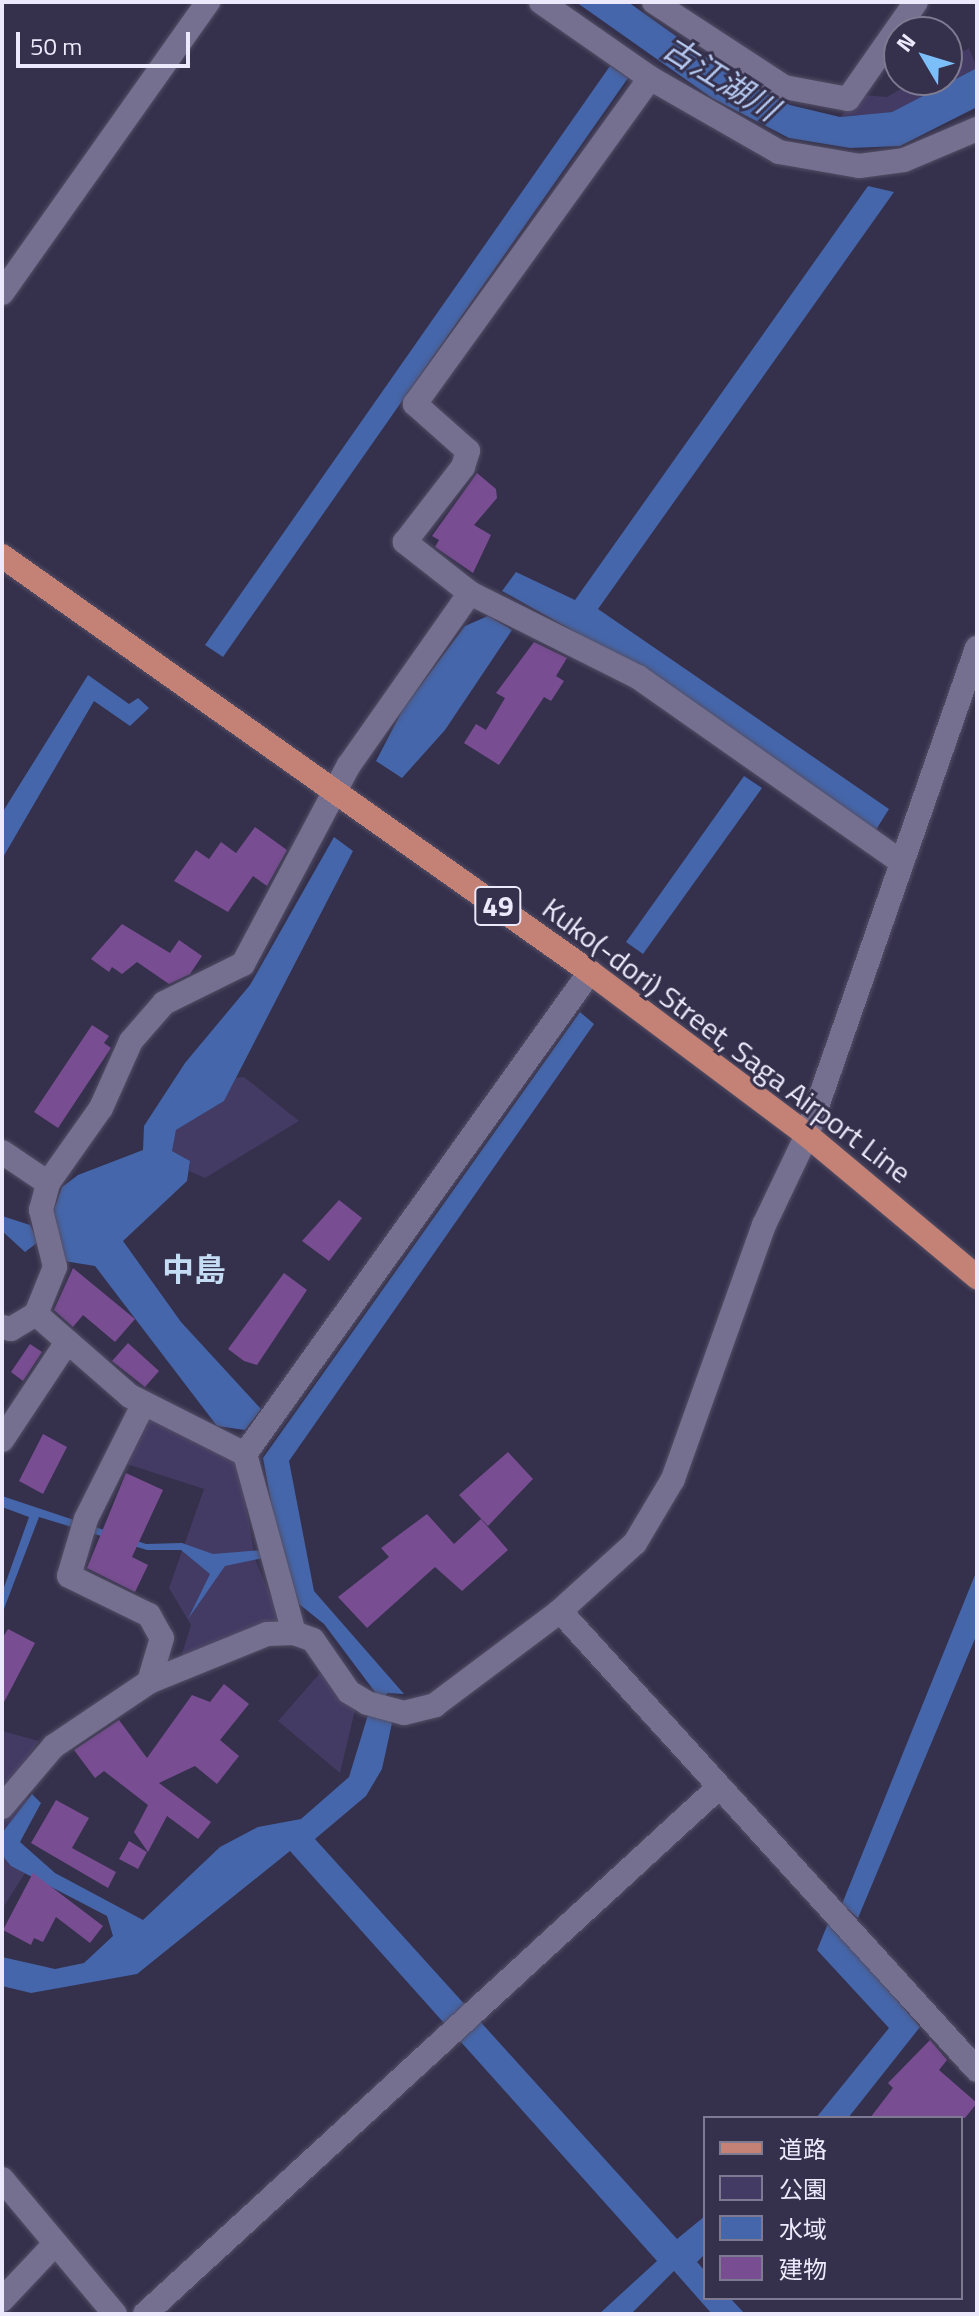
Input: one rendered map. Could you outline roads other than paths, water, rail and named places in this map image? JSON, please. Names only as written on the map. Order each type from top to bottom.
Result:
[{"type":"main road","name":"Kuko(-dori) Street, Saga Airport Line","points":[[2,556],[337,790],[590,972],[807,1135],[977,1277]]},
{"type":"street","points":[[2,293],[208,2]]},
{"type":"street","points":[[541,2],[650,78],[779,152],[859,166],[904,160],[977,129]]},
{"type":"street","points":[[654,2],[784,87],[848,99],[916,2]]},
{"type":"street","points":[[650,78],[415,404],[468,451],[463,467],[405,542],[470,593],[638,677],[901,862]]},
{"type":"street","points":[[2,1327],[11,1329],[36,1314],[55,1267],[41,1210],[48,1183],[101,1108],[131,1041],[164,1003],[243,964],[337,790],[470,593]]},
{"type":"street","points":[[2,1807],[54,1746],[149,1682],[267,1634],[294,1633],[313,1640],[349,1692],[376,1706],[404,1713],[435,1705],[560,1611],[635,1543],[673,1479],[764,1225],[807,1135],[977,648]]},
{"type":"street","points":[[245,1454],[590,972]]},
{"type":"street","points":[[2,1152],[48,1183]]},
{"type":"street","points":[[36,1314],[143,1405],[245,1454],[294,1633]]},
{"type":"street","points":[[2,1440],[67,1342]]},
{"type":"street","points":[[143,1405],[83,1528],[69,1576],[149,1615],[162,1638],[149,1682]]},
{"type":"street","points":[[560,1611],[977,2070]]},
{"type":"street","points":[[145,2314],[718,1788]]},
{"type":"street","points":[[2,2179],[115,2314]]},
{"type":"street","points":[[2,2300],[55,2244]]},
{"type":"water","name":"古江湖川","points":[[576,2],[628,2],[731,75],[790,105],[840,117],[892,112],[923,96],[963,96],[963,75],[977,68],[977,107],[900,146],[850,148],[789,138],[712,98]]},
{"type":"water","points":[[610,66],[628,78],[223,657],[205,645]]},
{"type":"water","points":[[868,186],[894,192],[598,609],[889,809],[874,833],[645,671],[502,591],[516,572],[575,600]]},
{"type":"water","points":[[488,616],[512,630],[445,730],[402,778],[376,761],[403,709],[465,626]]},
{"type":"water","points":[[88,675],[129,704],[138,698],[149,708],[130,726],[94,701],[2,859],[2,813]]},
{"type":"water","points":[[744,776],[762,788],[643,954],[626,942]]},
{"type":"water","points":[[334,837],[353,851],[224,1101],[176,1130],[172,1151],[190,1161],[187,1181],[123,1241],[181,1322],[261,1409],[245,1430],[217,1426],[95,1266],[64,1261],[54,1210],[62,1187],[78,1175],[143,1150],[144,1126],[185,1063],[250,985]]},
{"type":"water","points":[[580,1012],[594,1024],[289,1461],[314,1591],[404,1694],[387,1693],[380,1713],[392,1723],[382,1769],[366,1796],[315,1839],[677,2239],[703,2218],[703,2256],[697,2262],[703,2269],[703,2300],[732,2300],[745,2314],[712,2314],[674,2271],[631,2314],[599,2314],[657,2261],[290,1851],[137,1974],[31,1993],[2,1986],[2,1957],[55,1969],[84,1963],[113,1936],[107,1916],[11,1866],[2,1855],[2,1833],[32,1794],[41,1803],[20,1842],[55,1873],[143,1920],[220,1847],[258,1827],[301,1819],[349,1777],[375,1692],[324,1624],[299,1604],[278,1541],[263,1458]]},
{"type":"water","points":[[2,1216],[30,1225],[38,1242],[25,1252],[2,1231]]},
{"type":"water","points":[[2,1496],[146,1544],[182,1543],[213,1554],[262,1550],[263,1558],[225,1566],[188,1619],[210,1574],[181,1550],[147,1550],[39,1517],[2,1614],[2,1593],[29,1517],[2,1507]]},
{"type":"water","points":[[977,1570],[977,1634],[858,1918],[842,1904]]},
{"type":"water","points":[[829,1921],[920,2027],[850,2116],[818,2116],[889,2028],[817,1950]]},
{"type":"district","name":"中島","points":[[194,1269]]}]
